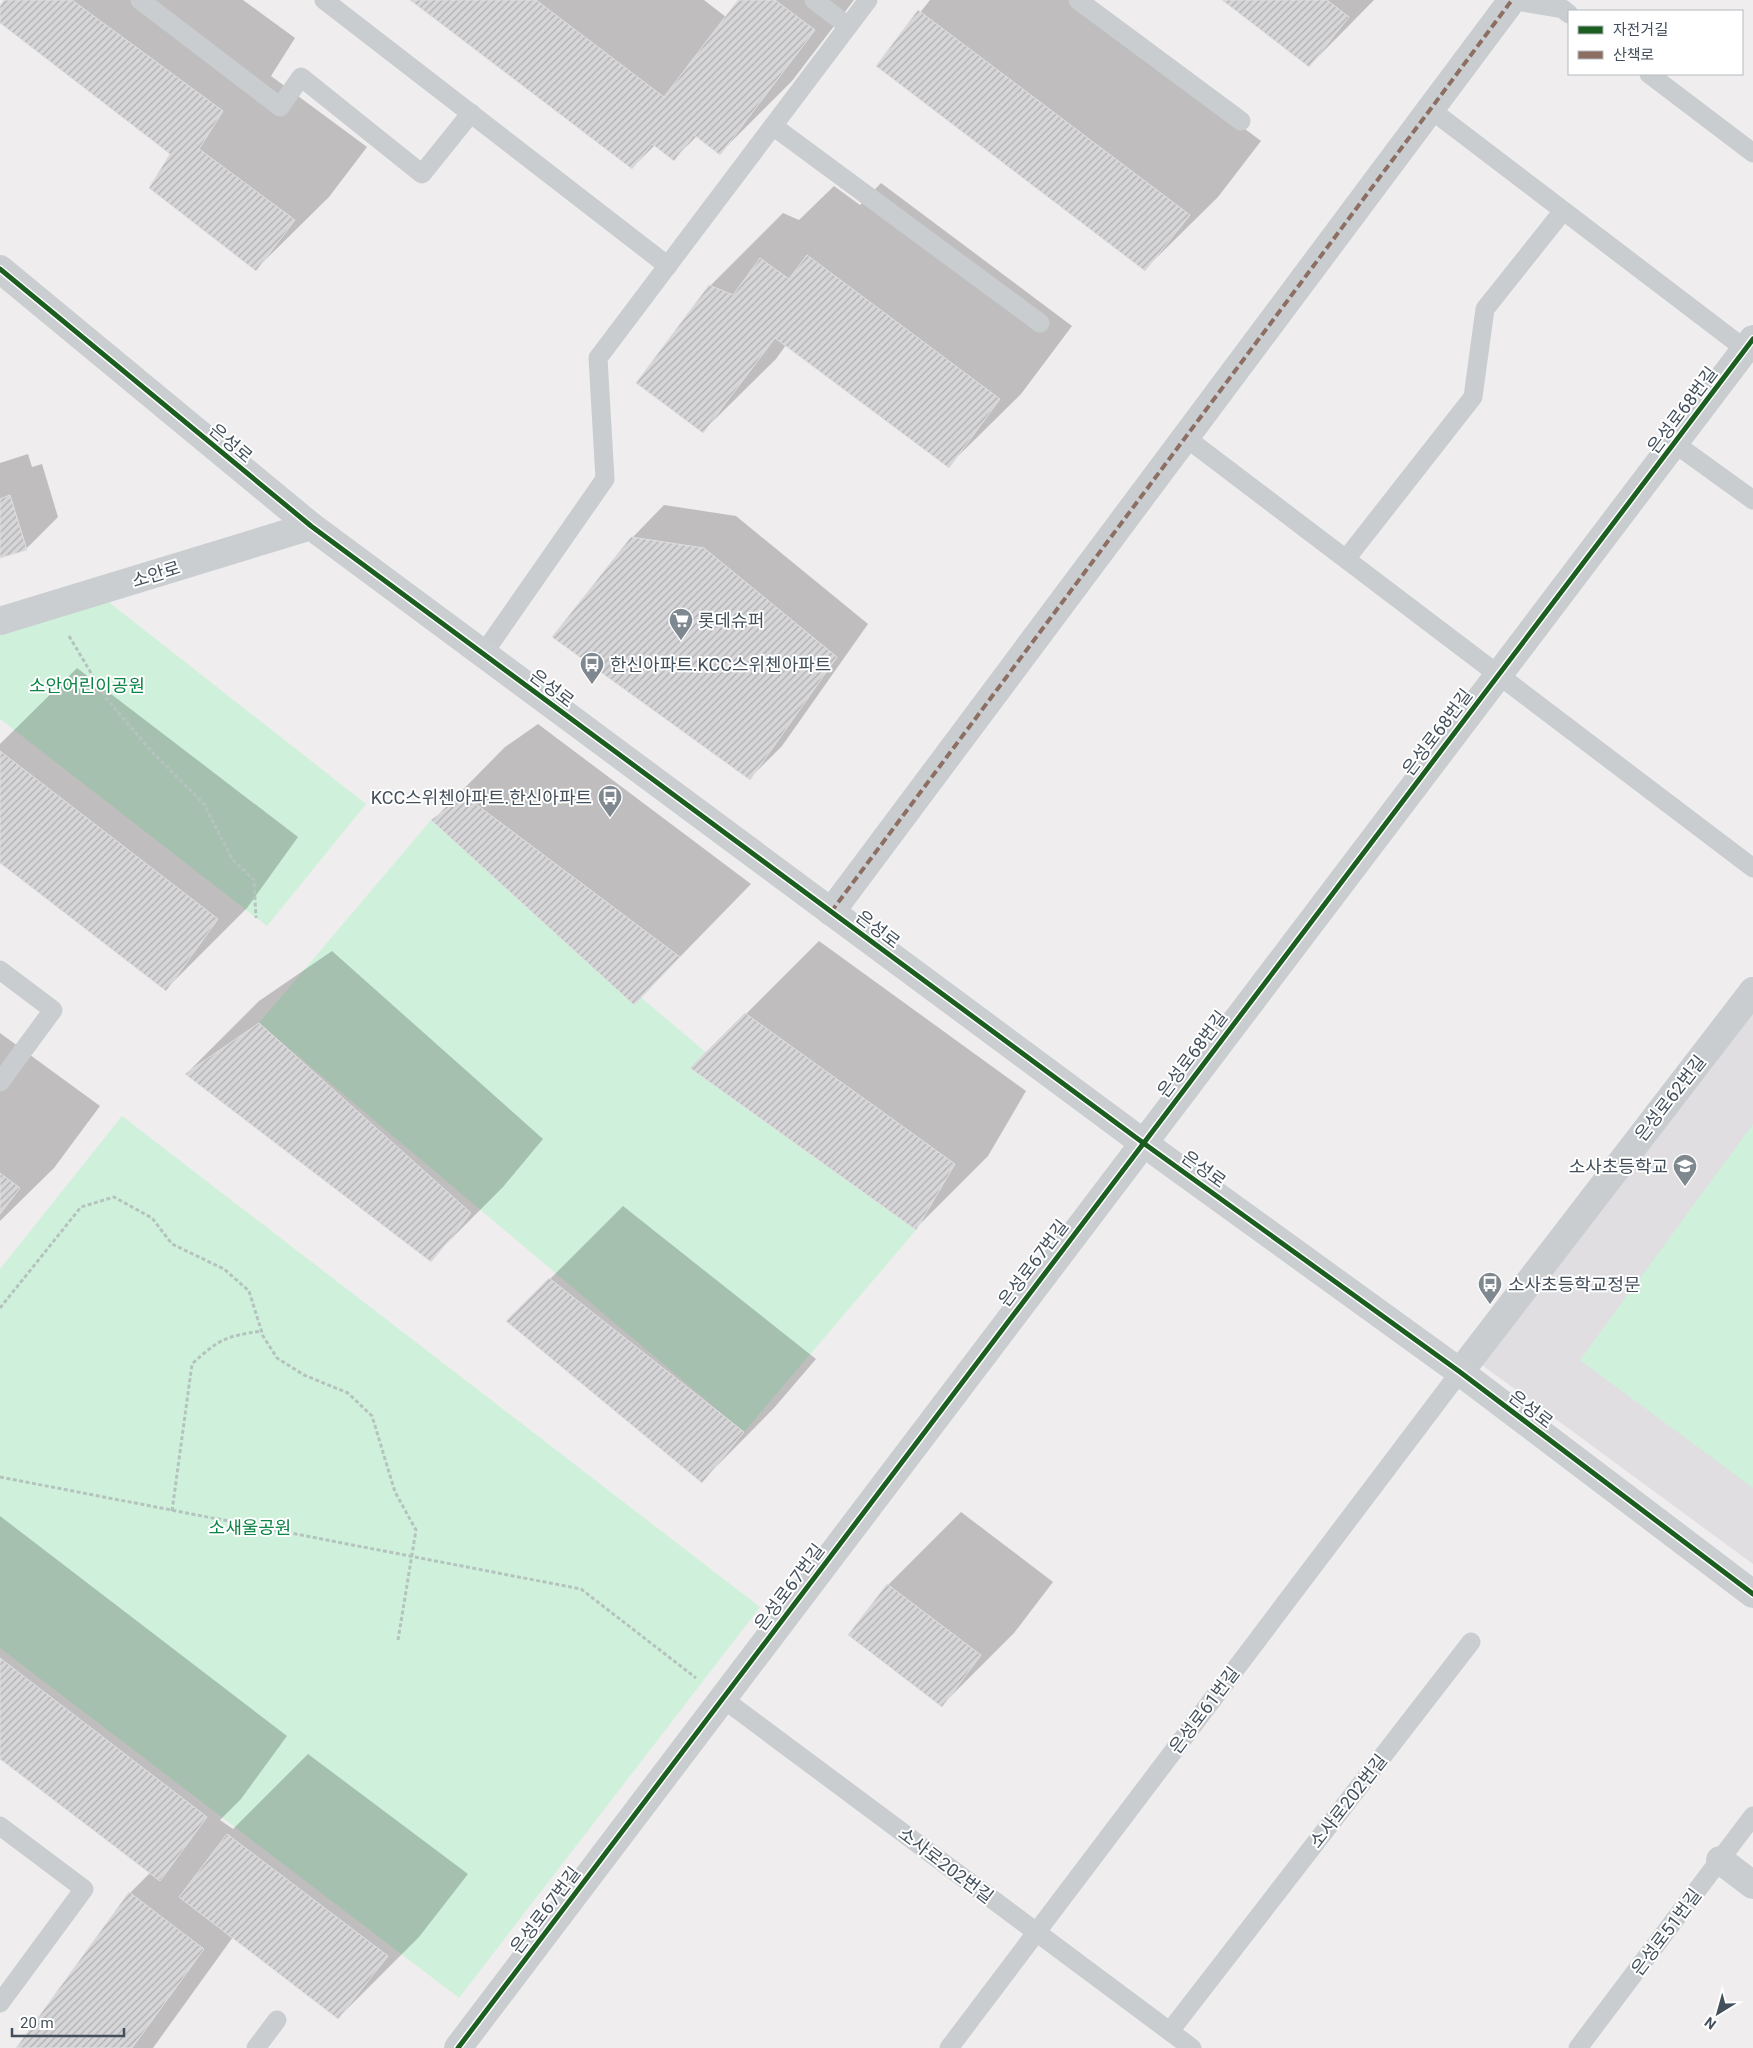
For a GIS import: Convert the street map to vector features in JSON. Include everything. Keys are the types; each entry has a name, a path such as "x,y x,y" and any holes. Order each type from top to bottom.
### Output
{"street":[{"path":"832,912 1511,0"},
{"name":"은성로","path":"0,269 311,526 1142,1142 1460,1372 1753,1594"},
{"name":"은성로68번길","path":"1142,1142 1749,344"},
{"name":"소안로","path":"0,621 311,526"},
{"name":"은성로62번길","path":"1460,1372 1753,990"},
{"name":"은성로67번길","path":"458,2048 1142,1142"},
{"path":"1720,1860 1753,1885"}],"lane":[{"path":"140,0 280,107 301,77 422,174 471,113"},
{"path":"324,0 668,266"},
{"path":"814,0 848,26"},
{"path":"483,654 605,480 598,358 868,0"},
{"path":"1078,0 1241,120"},
{"path":"1511,0 1563,9 1568,13"},
{"path":"1649,75 1753,153"},
{"name":"은성로68번길","path":"1430,109 1563,212 1749,344"},
{"path":"773,126 1040,323"},
{"path":"1346,559 1472,397 1485,309 1563,212"},
{"path":"1185,437 1753,868"},
{"path":"1674,443 1753,500"},
{"path":"0,970 53,1010 0,1082"},
{"name":"은성로61번길","path":"949,2048 1460,1372"},
{"name":"소사로202번길","path":"1170,2031 1471,1642"},
{"name":"소사로202번길","path":"722,1698 1192,2048"},
{"name":"은성로51번길","path":"1578,2048 1753,1816"},
{"path":"0,1826 84,1889 0,2003"},
{"path":"256,2048 276,2020"}],"path":[{"path":"51,605 106,698 153,753 204,804 232,859 254,880 256,918"},
{"path":"0,1308 81,1206 114,1198 152,1218 172,1244 224,1269 249,1291 262,1330 277,1358 304,1375 348,1393 372,1416 395,1492 416,1530 398,1640"},
{"path":"172,1511 192,1364 210,1348 230,1336 262,1330"},
{"path":"0,1478 581,1589 722,1698"}],"shaded area":[{"name":"소사초등학교","path":"1753,1010 1753,1564 1482,1365"}],"green space":[{"name":"소안어린이공원","path":"96,592 366,804 267,926 0,719 0,622"},
{"path":"431,820 916,1230 744,1432 259,1023"},
{"name":"소새울공원","path":"122,1116 760,1607 459,1998 0,1648 0,1269"},
{"path":"1753,1124 1753,1488 1580,1360"}],"building":[{"path":"4,0 72,0 223,111 199,149 295,220 256,271 149,188 170,154 0,23 0,6"},
{"path":"410,0 536,0 664,97 738,0 775,0 815,30 720,155 694,135 674,161 652,144 632,169"},
{"path":"1222,0 1327,0 1349,17 1309,67"},
{"path":"918,10 1190,215 1145,271 876,66"},
{"path":"807,255 1000,399 949,468 775,338 703,433 636,383 709,285 733,295 760,258 789,279"},
{"path":"10,495 27,550 0,558 0,499"},
{"path":"631,537 704,548 837,657 750,780 552,637"},
{"path":"0,751 218,919 166,991 0,863"},
{"path":"465,796 680,957 634,1005 431,820"},
{"path":"745,1013 955,1164 916,1230 690,1068"},
{"path":"259,1023 471,1213 431,1262 185,1074"},
{"path":"0,1173 20,1188 0,1214"},
{"path":"549,1278 744,1432 702,1483 506,1321"},
{"path":"887,1584 981,1655 942,1707 848,1635"},
{"path":"0,1658 207,1817 160,1881 0,1759"},
{"path":"227,1834 388,1956 338,2019 179,1897"},
{"path":"129,1892 204,1949 132,2048 16,2048"}],"marked path":[{"path":"831,912 1512,0"}],"cycle path":[{"path":"0,269 311,526 1142,1142 1460,1372 1753,1594"},
{"path":"458,2048 1753,339"}],"place":[{"name":"롯데슈퍼","path":"681,641"},
{"name":"한신아파트.KCC스위첸아파트","path":"592,685"},
{"name":"KCC스위첸아파트.한신아파트","path":"610,818"},
{"name":"소사초등학교","path":"1685,1187"},
{"name":"소사초등학교정문","path":"1490,1305"}]}
